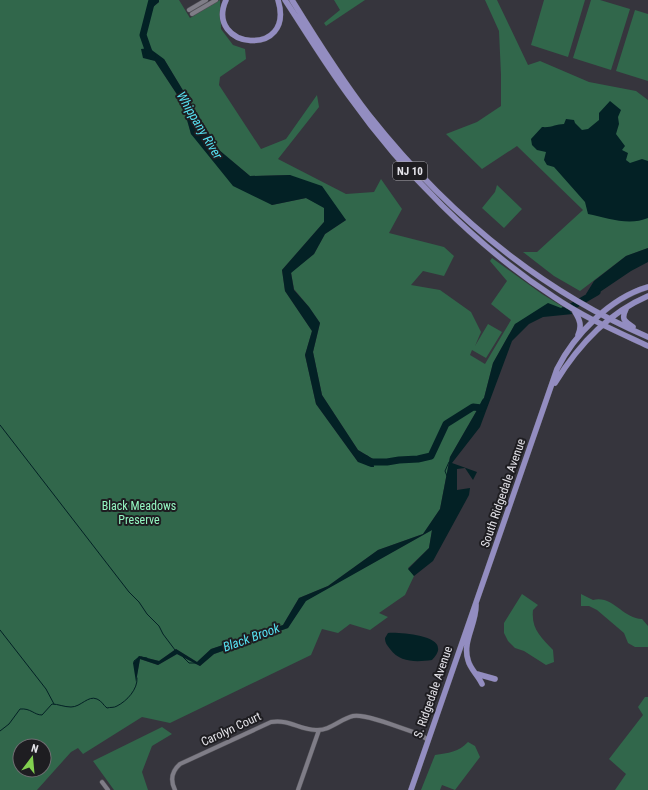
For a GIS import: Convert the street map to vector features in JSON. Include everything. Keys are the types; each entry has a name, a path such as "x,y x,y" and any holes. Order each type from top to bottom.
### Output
{"main road":[{"path":"226,0 223,14 228,28 235,36 250,41 265,38 275,30 280,15 278,0"},
{"name":"NJ 10","path":"286,0 330,70 350,98 382,139 435,199 460,223 505,261 573,310 648,346"},
{"name":"NJ 10","path":"292,0 369,115 407,160 442,197 522,265 560,292 600,315 648,337"},
{"name":"South Ridgedale Avenue","path":"476,600 561,362 577,338 600,315 617,302 648,287"},
{"name":"South Ridgedale Avenue","path":"550,392 570,359 609,319 628,306 648,296"},
{"path":"628,306 623,314 623,318 640,334"},
{"path":"573,310 579,318 581,324 577,338"},
{"path":"476,600 477,612 468,639 467,648 468,661 482,684"},
{"name":"S. Ridgedale Avenue","path":"411,790 476,600"},
{"path":"477,674 495,679"}],"street":[{"path":"206,0 190,12 216,0"},
{"path":"298,790 319,730 326,729 348,717 359,715 421,735 428,740"},
{"name":"Carolyn Court","path":"175,790 172,777 180,764 265,724 283,721 311,730 319,730"},
{"path":"102,782 108,790"}],"green space":[{"name":"Black Meadows Preserve","path":"0,0 151,0 148,11 159,2 159,0 179,0 190,18 220,0 221,29 233,45 245,49 246,59 220,77 219,85 261,149 286,139 317,95 319,107 278,159 346,194 374,192 381,179 402,209 389,233 444,247 454,256 444,276 423,271 411,285 440,290 471,312 481,332 475,346 488,324 502,332 486,358 472,350 470,355 485,364 511,320 491,304 507,281 490,261 492,258 542,294 563,307 561,309 515,324 493,363 484,398 450,457 440,509 423,534 378,550 328,586 299,598 283,625 211,649 197,662 176,649 159,661 139,656 136,680 140,659 158,665 177,654 200,666 214,654 288,628 305,601 432,530 429,548 408,568 414,576 405,595 379,613 388,617 370,630 350,624 338,633 322,629 311,655 170,723 142,717 83,754 78,748 71,752 52,773 52,738 12,738 12,778 48,778 37,790 0,790","holes":["164,59 219,150 250,176 290,175 346,220 325,234 314,254 291,272 294,289 320,323 313,352 322,395 358,450 373,459 358,462 316,404 305,355 312,331 285,291 282,270 324,222 324,207 306,198 272,205 191,134 182,102 155,61"]},
{"path":"334,0 365,0 326,26 324,23 340,10"},
{"path":"485,0 497,0 528,65 540,61 589,82 636,91 648,100 648,248 626,256 580,291 554,276 523,252 537,252 583,210 517,146 482,169 446,134 477,122 501,106 499,31"},
{"path":"544,0 585,0 568,57 531,45"},
{"path":"591,0 600,0 630,9 611,70 573,58"},
{"path":"635,10 648,14 648,81 616,71"},
{"path":"497,185 522,209 504,228 482,208 495,192"},
{"path":"522,594 538,605 533,610 535,628 553,650 554,662 546,665 524,651 515,648 508,641 504,633 504,623"},
{"path":"581,594 593,600 600,599 606,601 635,618 642,619 648,626 648,647 635,647 628,643 624,633 597,610 589,606 581,606"},
{"path":"645,697 648,697 648,790 615,790 626,774 609,759 643,715 638,707"},
{"path":"162,727 172,734 152,746 142,772 148,790 114,790 93,761"},
{"path":"468,742 475,746 480,757 455,790 442,785 440,790 421,790 435,755 457,750"}],"water":[{"path":"151,0 159,0 159,2 147,12"},
{"path":"149,48 164,59 219,150 250,176 290,175 322,186 346,220 325,234 314,254 291,273 294,290 309,307 320,323 313,352 322,395 358,450 373,459 374,467 358,462 316,404 305,355 312,331 285,291 282,270 324,222 324,208 306,198 272,205 233,186 191,134 182,102 155,61 143,58 141,49"},
{"path":"610,101 621,110 618,117 619,124 616,134 625,146 622,150 628,153 626,160 630,163 642,159 648,161 648,218 626,221 588,214 585,202 554,167 547,165 544,160 546,152 537,150 532,145 531,139 542,127 564,124 566,119 574,120 582,130 588,129 599,120 599,113"},
{"path":"648,248 648,262 631,271 591,298 586,294 594,281 626,256"},
{"path":"548,303 561,308 563,307 573,314 543,317 529,324 512,341 480,427 452,463 477,472 473,480 465,468 457,469 457,490 470,488 469,495 433,561 414,576 408,569 429,548 432,530 306,601 288,628 214,654 200,666 177,654 158,665 140,659 136,682 133,663 139,656 159,661 176,649 197,662 211,649 283,625 299,598 328,586 378,550 423,534 440,509 450,457 484,398 493,363 515,324"},
{"path":"388,633 400,633 425,637 432,640 436,644 438,648 437,653 432,660 415,661 399,657 394,654 386,644 385,638"}],"waterway":[{"name":"Whippany River","path":"152,0 143,35 150,55 152,56"},
{"name":"Whippany River","path":"566,310 597,292"},
{"name":"Whippany River","path":"366,459 369,462 387,462 418,459 431,456 446,424 473,407 482,408 485,402"},
{"path":"0,425 129,592 159,626 175,650"},
{"name":"Black Brook","path":"447,476 445,471 449,462"},
{"path":"0,630 46,689 54,704"},
{"name":"Black Brook","path":"141,657 147,658"},
{"name":"Black Brook","path":"183,657 189,663 196,663"},
{"name":"Black Brook","path":"134,663 134,661 138,658"},
{"name":"Black Brook","path":"0,731 9,724 20,709 42,715 52,704 71,707 94,698 100,701 107,708 116,707 121,704 134,690 137,678"}]}
